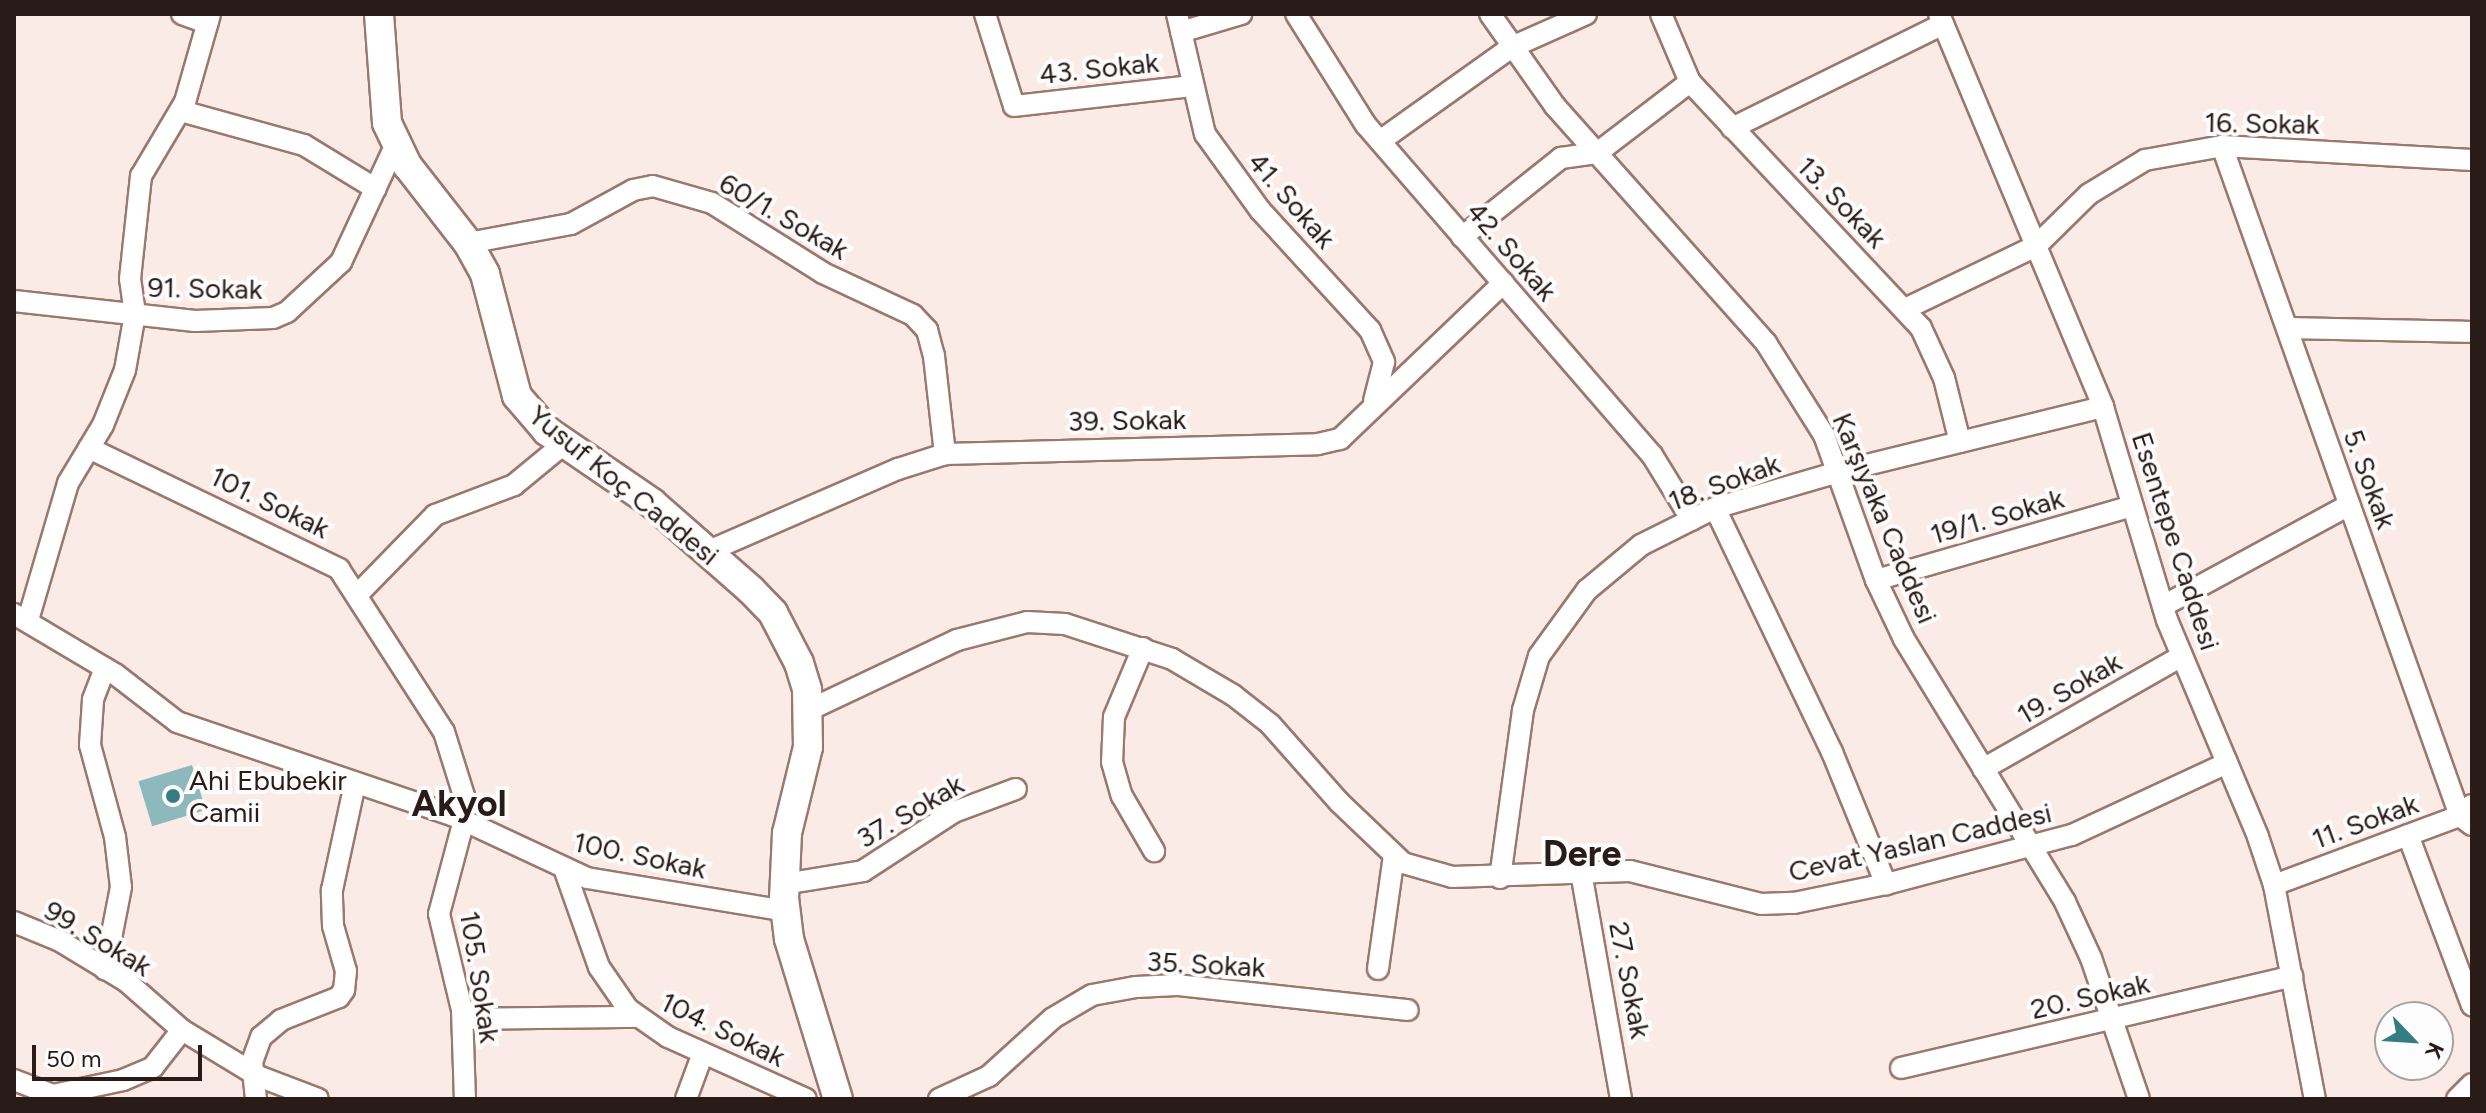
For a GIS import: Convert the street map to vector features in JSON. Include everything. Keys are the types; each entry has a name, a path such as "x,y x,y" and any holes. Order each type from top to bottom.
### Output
{"street":[{"path":"21,617 68,483 116,397 135,314 130,279 141,176 181,111 209,19 182,14"},
{"name":"Yusuf Koç Caddesi","path":"379,14 380,78 395,146 468,243 485,274 510,382 532,417 652,503 709,551 773,613 799,663 809,710 808,747 787,833 785,898 789,939 838,1099"},
{"name":"43. Sokak","path":"985,14 1014,106 1191,86"},
{"path":"1179,23 1241,14"},
{"name":"42. Sokak","path":"1298,14 1333,80 1380,141 1652,455 1692,520"},
{"name":"Karşıyaka Caddesi","path":"1490,14 1512,47 1597,153 1766,343 1824,435 1876,580 1904,639 2065,902 2114,1020 2139,1099"},
{"path":"1380,141 1512,47 1586,14"},
{"name":"13. Sokak","path":"1661,14 1690,82 1921,328 1944,378 1960,442"},
{"path":"1732,128 1941,19"},
{"name":"Esentepe Caddesi","path":"1941,19 2103,407 2163,606 2274,885 2315,1099"},
{"name":"41. Sokak","path":"1179,23 1191,86 1205,134 1226,169 1378,343 1384,362 1372,407"},
{"path":"1462,237 1561,158 1597,153 1690,82"},
{"path":"181,111 304,145 376,189"},
{"name":"91. Sokak","path":"14,301 229,323 287,312 341,262 395,146"},
{"name":"16. Sokak","path":"1905,309 2036,246 2114,175 2145,160 2222,146 2472,160"},
{"name":"5. Sokak","path":"2222,146 2349,505 2468,815"},
{"name":"60/1. Sokak","path":"468,243 571,224 633,190 679,190 712,203 823,273 900,305 927,330 945,454"},
{"name":"39. Sokak","path":"709,551 898,469 945,454 1318,444 1340,439 1503,283"},
{"path":"2287,328 2472,332"},
{"name":"18. Sokak","path":"1500,878 1523,710 1539,656 1566,614 1609,570 1641,545 1715,508 1838,472 2103,407"},
{"path":"359,593 435,515 514,485 565,443"},
{"name":"101. Sokak","path":"89,448 317,554 339,569 359,593 444,732 462,776 464,820"},
{"path":"2163,606 2349,505"},
{"name":"19/1. Sokak","path":"1876,580 2133,506"},
{"path":"1715,508 1837,763 1886,884"},
{"name":"100. Sokak","path":"21,617 105,668 177,722 464,820 565,871 619,886 785,898"},
{"name":"Cevat Yaslan Caddesi","path":"809,710 957,640 1027,622 1065,624 1143,648 1233,695 1270,724 1394,855 1452,877 1500,878 1630,871 1761,904 1794,903 1886,884 2072,835 2227,763"},
{"path":"1143,648 1114,717 1112,762 1122,796 1154,851"},
{"name":"19. Sokak","path":"1983,769 2182,656"},
{"path":"105,668 93,700 90,745 115,837 121,887 105,969"},
{"path":"256,1099 252,1053 261,1037 281,1020 339,997 344,990 346,971 333,926 332,890 355,784"},
{"name":"37. Sokak","path":"785,898 863,871 954,812 1016,789"},
{"name":"11. Sokak","path":"2274,885 2468,815"},
{"name":"105. Sokak","path":"464,820 439,914 464,1019 465,1099"},
{"path":"2408,835 2472,1005"},
{"path":"1378,969 1394,855"},
{"name":"104. Sokak","path":"565,871 599,967 636,1017 703,1053 806,1099"},
{"name":"27. Sokak","path":"1581,872 1621,1099"},
{"name":"99. Sokak","path":"14,922 105,969 182,1030 253,1073 318,1099"},
{"name":"20. Sokak","path":"1901,1068 2292,976"},
{"name":"35. Sokak","path":"939,1099 989,1076 1053,1018 1092,995 1121,989 1177,985 1408,1010"},
{"path":"464,1019 636,1017"},
{"path":"14,1080 44,1097 123,1080 153,1067 182,1030"},
{"path":"686,1099 703,1053"},
{"path":"2457,1099 2472,1084"}],"building":[{"name":"Ahi Ebubekir Camii","path":"192,765 206,810 152,826 138,781"}],"place":[{"name":"Ahi Ebubekir Camii","path":"173,796"}],"district":[{"name":"Akyol","path":"459,804"},
{"name":"Dere","path":"1582,854"}]}
